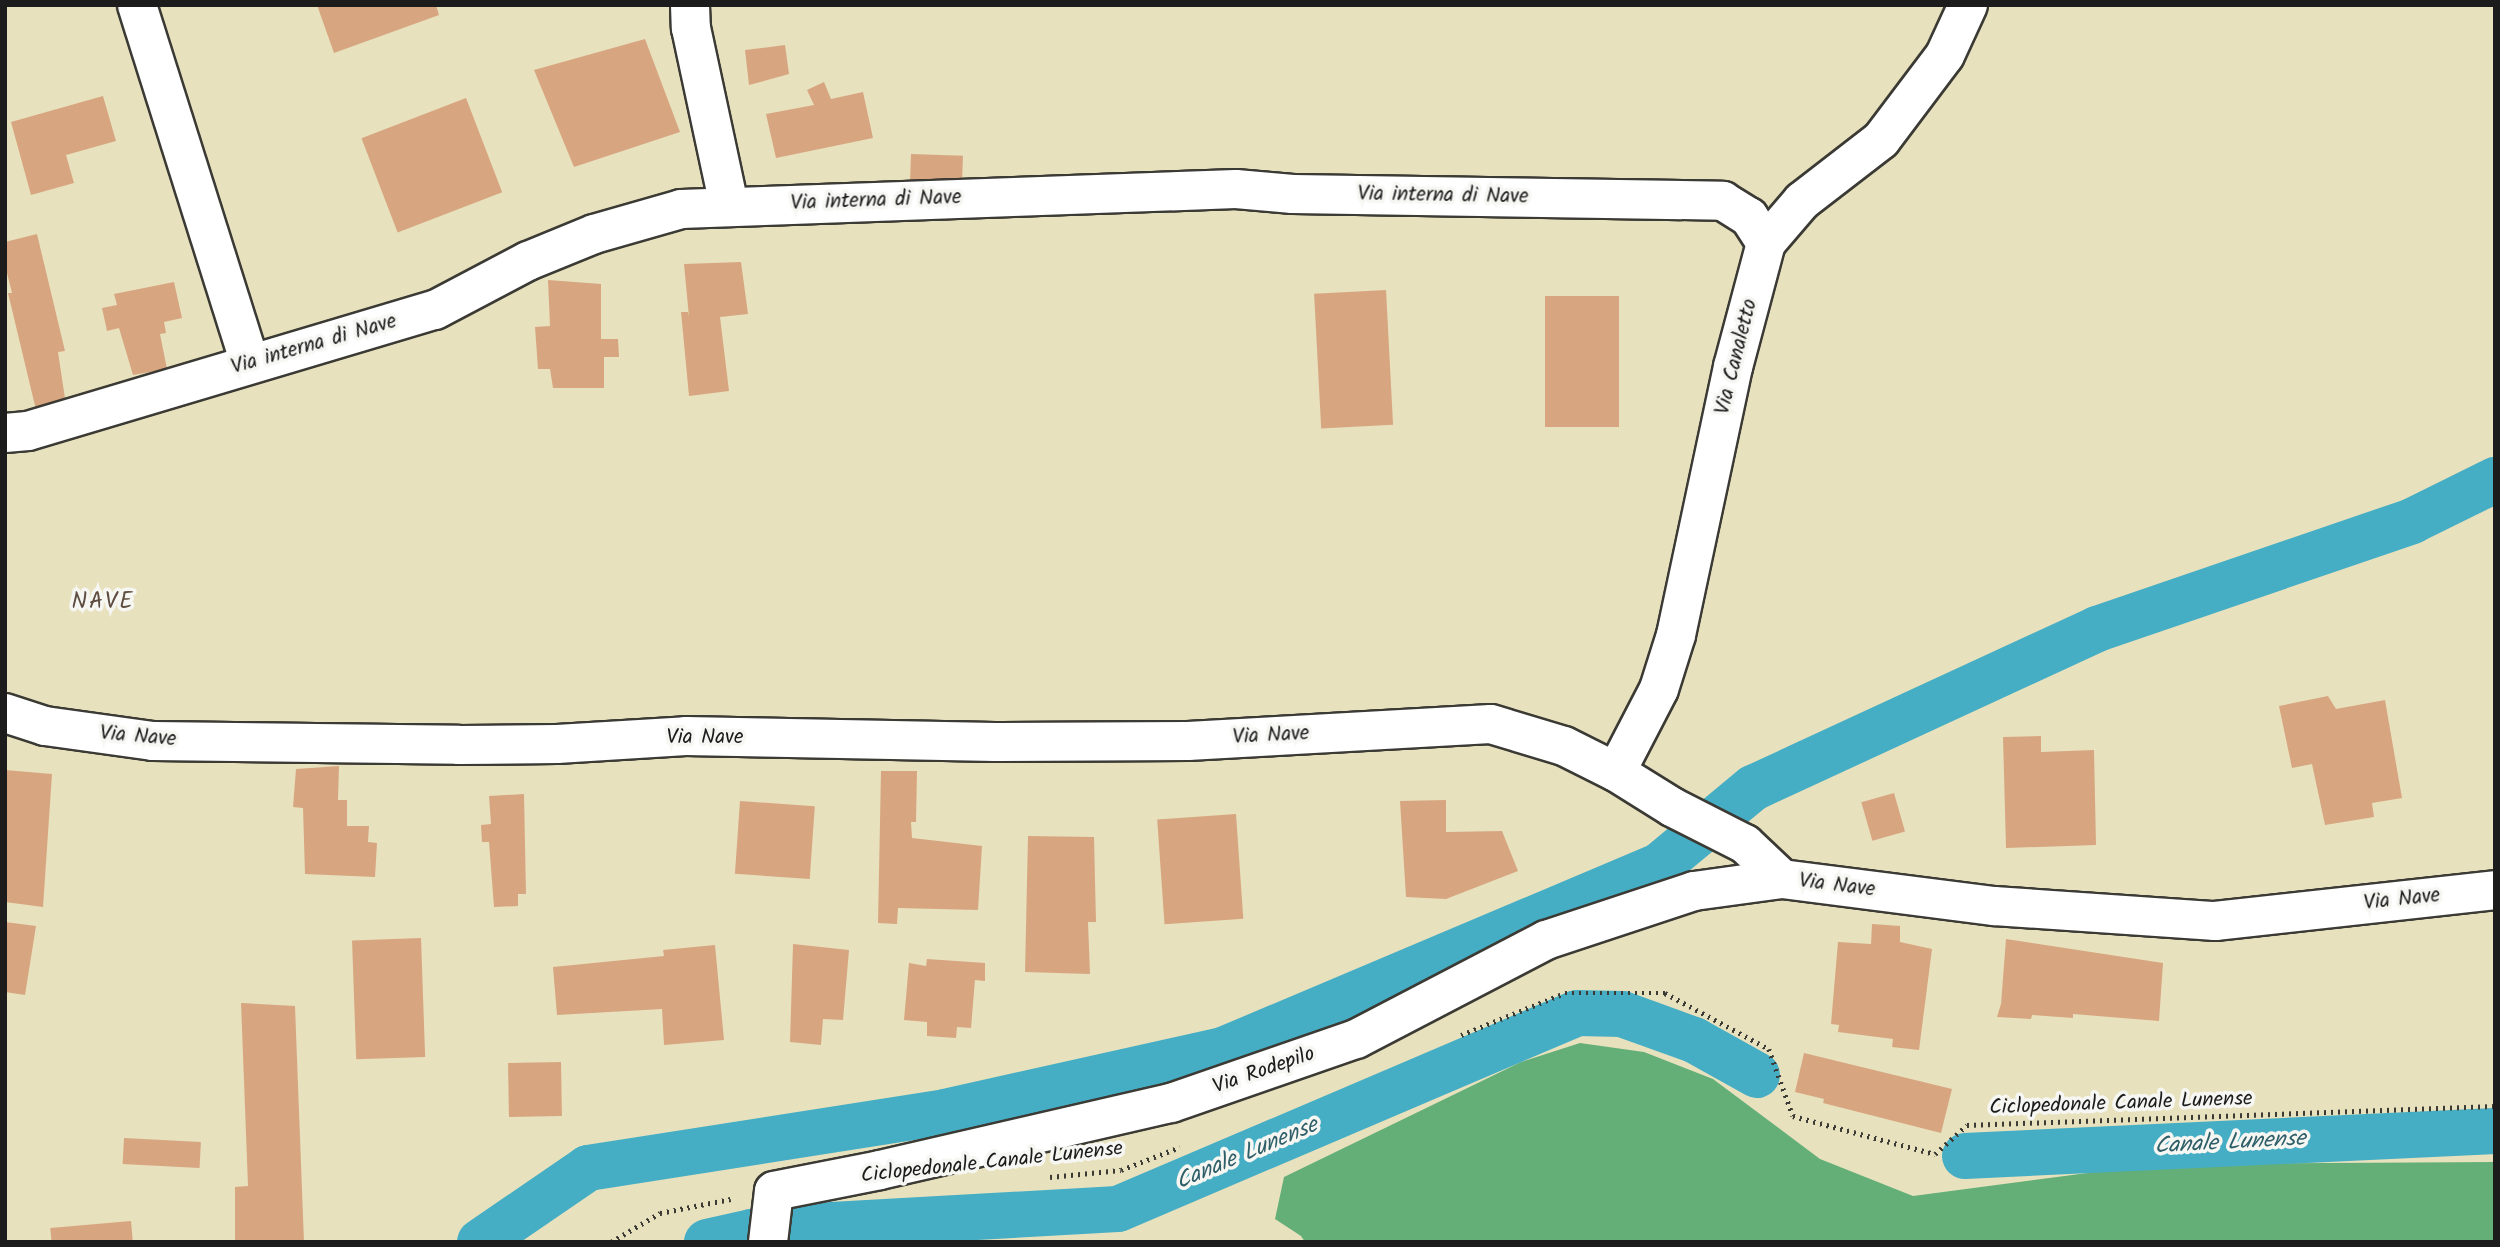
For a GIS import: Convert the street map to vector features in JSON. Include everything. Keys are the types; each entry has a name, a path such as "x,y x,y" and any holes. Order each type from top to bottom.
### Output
{"street":[{"path":"137,5 250,364"},
{"path":"690,5 691,28 729,205"},
{"name":"Via Canaletto","path":"1616,772 1659,689 1676,635 1733,367 1766,243 1802,201 1881,140 1945,55 1968,5"},
{"name":"Via interna di Nave","path":"5,433 28,431 435,310 528,261 594,234 681,209 729,205 1236,189 1293,194 1723,201 1749,217 1766,243"},
{"name":"Via Nave","path":"5,713 45,726 153,741 459,745 557,744 686,736 995,742 1188,741 1491,724 1564,746 1616,772 1672,807 1745,845 1782,879 1994,906 2215,921 2495,890"},
{"name":"Via Rodepilo","path":"771,1217 880,1170 1171,1103 1356,1039 1545,940 1694,891 1782,879"}],"path":[{"name":"Ciclopedonale Canale Lunense","path":"1449,1040 1565,993 1665,993 1769,1049 1793,1116 1935,1154 1968,1125 2495,1106"},
{"name":"Ciclopedonale Canale Lunense","path":"1040,1178 1121,1170 1184,1145"},
{"path":"611,1242 660,1213 771,1217"}],"green space":[{"path":"1580,1043 1644,1052 1713,1079 1820,1159 1913,1196 2156,1164 2495,1162 2495,1242 1305,1242 1301,1236 1275,1219 1284,1177 1521,1062"}],"building":[{"path":"317,5 436,5 439,15 334,53"},
{"path":"645,39 680,132 574,167 534,70"},
{"path":"785,45 789,74 749,85 745,50"},
{"path":"824,82 831,99 863,92 873,138 776,158 766,114 814,105 807,90"},
{"path":"103,96 116,141 66,155 74,183 31,195 11,122"},
{"path":"466,98 502,192 398,232 361,138"},
{"path":"911,154 963,156 962,187 910,185"},
{"path":"37,234 65,351 58,352 66,405 36,410 8,293 12,293 5,265 5,242"},
{"path":"741,262 748,314 720,317 729,391 689,396 681,312 688,312 689,317 684,264"},
{"path":"548,280 601,284 601,339 618,339 619,357 604,357 604,388 553,388 550,369 538,369 535,327 550,326"},
{"path":"174,282 182,318 164,322 166,333 160,334 167,369 133,375 119,328 107,331 102,308 117,305 114,294"},
{"path":"1386,290 1393,425 1321,429 1314,294"},
{"path":"1545,296 1619,296 1619,427 1545,427"},
{"path":"2328,696 2336,709 2385,700 2402,798 2372,803 2374,817 2325,825 2312,764 2292,768 2279,706"},
{"path":"2041,736 2041,752 2094,750 2096,845 2006,848 2003,737"},
{"path":"339,766 338,800 347,800 347,826 369,826 368,842 377,843 375,877 305,874 303,808 293,807 296,769"},
{"path":"5,770 52,774 43,907 5,902"},
{"path":"881,771 917,771 916,822 911,822 912,838 982,846 978,910 898,908 897,924 878,923"},
{"path":"1894,793 1905,831 1872,841 1861,802"},
{"path":"524,794 526,894 518,894 518,906 494,907 489,842 482,842 481,825 491,824 489,796"},
{"path":"1446,800 1446,832 1502,831 1518,871 1446,899 1406,897 1400,801"},
{"path":"740,801 815,806 810,879 735,874"},
{"path":"1236,814 1243,919 1165,924 1157,820"},
{"path":"1028,836 1094,837 1096,922 1088,922 1090,974 1025,972"},
{"path":"5,922 36,926 25,995 5,992"},
{"path":"1872,924 1900,926 1900,942 1932,949 1919,1050 1892,1047 1893,1039 1838,1032 1839,1025 1831,1024 1838,942 1871,944"},
{"path":"421,938 425,1057 356,1059 352,940"},
{"path":"2006,939 2163,963 2159,1021 2073,1014 2073,1018 2032,1015 2031,1019 1997,1017 2001,1004"},
{"path":"793,944 849,950 843,1020 823,1019 821,1045 790,1042"},
{"path":"715,945 724,1040 664,1045 662,1009 557,1015 553,967 664,956 663,950"},
{"path":"927,959 985,963 985,981 975,980 971,1028 957,1027 956,1038 927,1036 927,1022 904,1020 909,963 926,966"},
{"path":"241,1003 295,1006 304,1242 235,1242 235,1187 248,1186"},
{"path":"1804,1053 1952,1089 1941,1133 1823,1103 1824,1099 1795,1092"},
{"path":"561,1062 562,1116 509,1117 508,1063"},
{"path":"124,1138 201,1142 200,1168 123,1164"},
{"path":"131,1221 133,1242 52,1242 50,1228"}],"waterway":[{"path":"480,1242 588,1168 945,1112 1223,1050 1659,866 1753,788 2097,629 2412,521 2495,480"},
{"name":"Canale Lunense","path":"707,1242 752,1232 814,1226 1118,1209 1577,1013 1622,1014 1694,1040 1757,1075"},
{"name":"Canale Lunense","path":"1965,1156 2495,1131"}],"district":[{"name":"NAVE","path":"103,602"}]}
